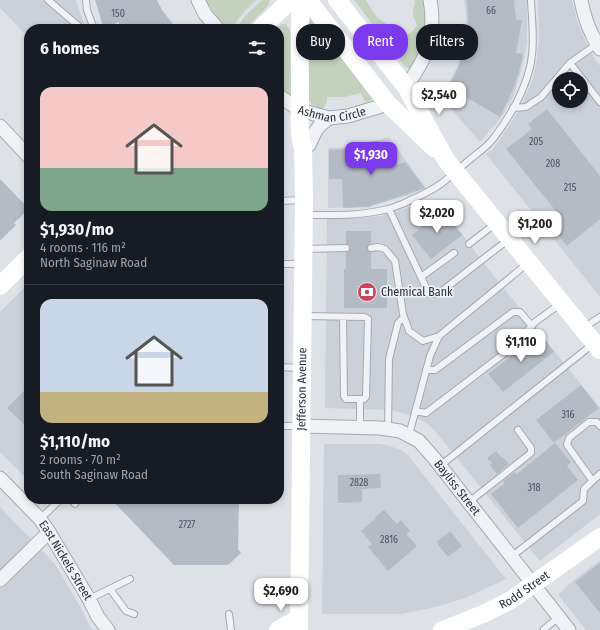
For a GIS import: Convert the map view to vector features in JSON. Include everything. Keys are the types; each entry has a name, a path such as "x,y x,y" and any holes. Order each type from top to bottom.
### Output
{"street":[{"path":"198,0 214,24"},
{"path":"265,24 291,0"},
{"name":"Jefferson Avenue","path":"299,623 304,207 303,148 301,142 300,110 301,0"},
{"path":"308,0 388,104 451,165 597,347"},
{"path":"337,0 406,87 451,165"},
{"path":"406,87 428,48 432,11 430,0"},
{"path":"581,0 588,27 598,47"},
{"name":"Ashman Circle","path":"284,99 300,110 329,118 348,116 388,104"},
{"path":"303,148 309,145 320,125 329,118"},
{"path":"1,130 24,152"},
{"path":"0,286 24,262"},
{"name":"Bayliss Street","path":"301,426 388,429 400,431 419,441 469,502 569,630"},
{"name":"East Nickels Street","path":"0,478 24,503"},
{"name":"East Nickels Street","path":"25,504 40,519 49,532 98,617 108,630"},
{"path":"0,580 49,532"},
{"name":"Rodd Street","path":"446,630 511,600 600,537"},
{"path":"278,630 293,622 299,623"}],"lane":[{"path":"48,0 76,24"},
{"path":"86,0 87,10 92,24"},
{"path":"284,202 347,215 367,213 389,209 432,190 443,182 451,165 481,150 492,140 514,108 524,86 530,66 532,48 531,0"},
{"path":"514,108 526,107 541,97 570,63 598,47"},
{"path":"570,63 600,102"},
{"path":"389,209 429,294 438,294 510,239"},
{"path":"469,244 497,222"},
{"path":"371,248 378,247 385,249 395,261 404,317 409,331 423,341 438,336 529,262"},
{"path":"284,263 346,248"},
{"path":"421,277 454,253"},
{"path":"415,411 426,413 514,346 539,318 562,303"},
{"path":"426,370 435,370 514,312 520,312 532,326"},
{"path":"302,316 343,316 365,317 368,319 366,397 364,399 346,398 344,396 343,316"},
{"path":"388,429 389,359 398,323 404,317"},
{"path":"582,328 600,317"},
{"path":"409,435 430,356 438,336"},
{"path":"440,466 597,347"},
{"path":"284,367 301,368"},
{"path":"360,399 360,427"},
{"path":"592,480 567,445 568,438 590,422 597,422 600,426"},
{"path":"284,426 301,426"},
{"path":"469,502 531,453 531,448 518,430"},
{"path":"511,557 583,501 584,489 600,474"},
{"path":"40,519 56,504"},
{"path":"89,599 130,579"},
{"path":"110,589 126,611 134,614"},
{"path":"229,614 230,630"},
{"path":"544,629 559,617"}],"shaded area":[{"path":"0,0 76,0 84,24 24,24 24,33 0,8"},
{"path":"464,0 527,0 527,43 521,71 513,97 501,118 480,142 441,97 459,60 478,60 478,24 466,24"},
{"path":"538,0 572,0 578,23 586,42 600,66 600,297 486,154 493,149 520,109 533,78 539,39"},
{"path":"389,137 426,188 410,195 362,207 328,208 328,148 349,147"},
{"path":"438,201 482,261 600,408 600,514 540,561 428,424 413,416 391,410 325,408 327,219 380,216 421,203"},
{"path":"24,288 24,476 0,452 0,312"},
{"path":"324,444 380,444 390,446 407,454 506,579 465,598 436,607 402,614 322,614"},
{"path":"0,507 55,564 92,630 0,630"},
{"path":"600,560 600,630 586,630 559,596 559,593"}],"green space":[{"path":"205,0 256,0 235,24 223,24"},
{"path":"262,0 270,0 268,6 250,24 239,24 245,16"},
{"path":"354,0 366,0 378,18 387,24 372,24"},
{"path":"414,0 423,0 425,24 417,24 413,16"},
{"path":"309,18 315,24 309,24"},
{"path":"284,24 286,24 289,28 292,37 293,98 284,93"},
{"path":"416,26 416,57 410,68 406,68 400,60 408,60 408,34"},
{"path":"307,60 343,60 374,99 366,102 361,93 344,97 327,97 327,103 323,108 316,107 310,102 305,93"}],"building":[{"path":"95,0 157,0 162,10 173,24 119,24 118,22 114,24 102,24"},
{"path":"467,0 514,0 516,20 522,20 516,53 523,54 519,72 514,87 500,117 449,87 461,60 478,60 478,24 468,24"},
{"path":"547,109 600,176 600,219 567,246 548,223 559,215 506,149 532,129 528,124"},
{"path":"378,141 381,144 397,165 405,162 425,188 368,207 343,208 342,179 329,179 329,150 365,147 364,143"},
{"path":"0,179 24,204 24,214 14,223 16,225 0,241"},
{"path":"440,208 462,235 431,259 412,235 423,226 421,223"},
{"path":"346,231 371,231 371,243 367,248 368,251 371,252 371,269 387,269 387,308 344,308 344,269 346,269 346,252 349,252 350,248 350,245 346,244"},
{"path":"540,334 554,352 503,392 488,374"},
{"path":"581,385 599,408 554,443 536,420"},
{"path":"24,391 24,424 7,408"},
{"path":"555,443 571,462 567,466 578,480 518,528 491,494 505,483 503,481 515,472 517,474"},
{"path":"496,451 509,464 497,474 490,465 492,463 487,458"},
{"path":"380,474 381,488 362,489 362,502 338,503 338,475"},
{"path":"116,504 239,504 238,549 241,553 228,565 174,565"},
{"path":"384,510 397,524 401,520 410,531 406,534 417,546 388,571 368,547 372,544 361,531"},
{"path":"450,531 462,546 448,557 436,542"},
{"path":"600,563 600,613 575,582"}],"place":[{"name":"Chemical Bank","path":"367,292"}]}
